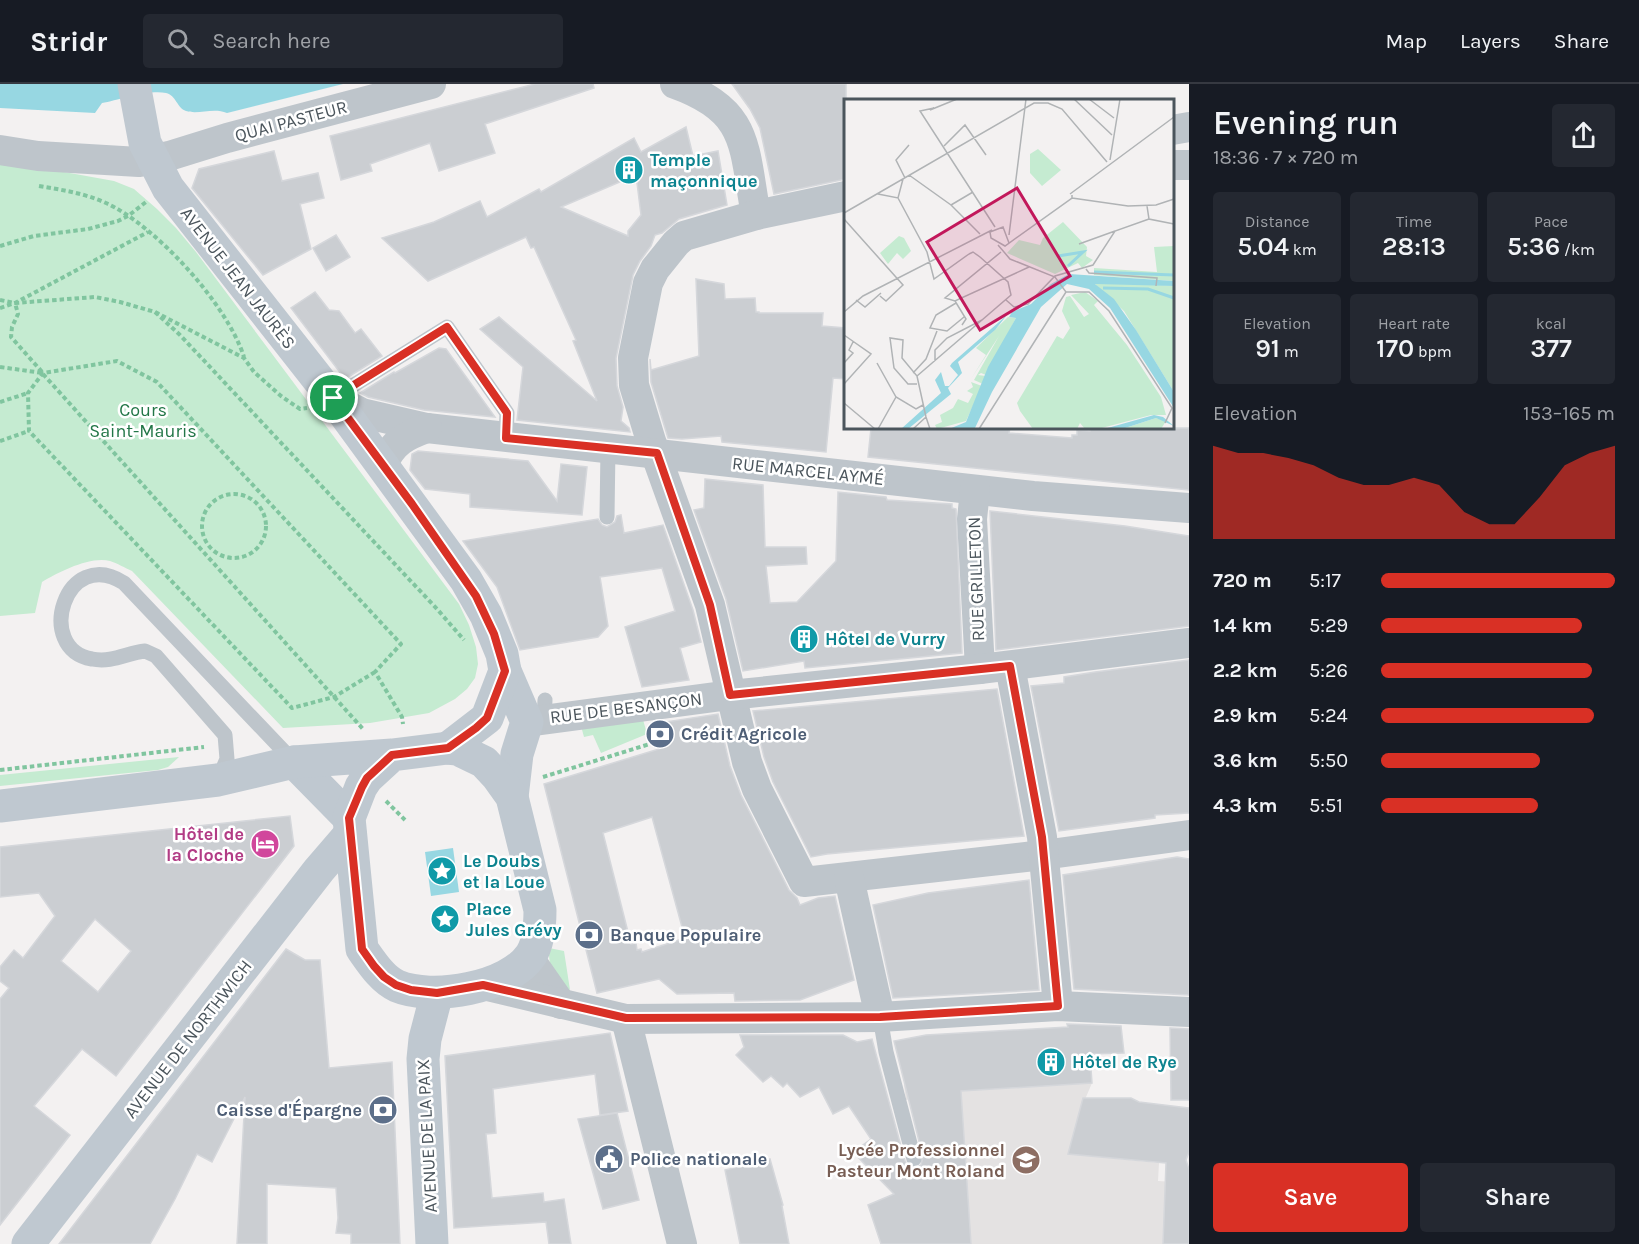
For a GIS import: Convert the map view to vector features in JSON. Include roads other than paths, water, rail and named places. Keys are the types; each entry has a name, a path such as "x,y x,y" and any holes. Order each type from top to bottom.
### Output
{"main road":[{"name":"AVENUE JEAN JAURÈS","path":"135,95 145,143 168,188 383,464 476,596 494,634 505,671 539,713"},
{"path":"448,748 487,718 505,671"},
{"path":"392,755 367,778 350,826 362,949 374,966 396,985 423,993 437,993 483,985 511,974 529,958 538,937 540,910 524,788 517,754 539,713"},
{"path":"0,806 218,780 294,762 392,755 448,748 466,751 524,788"},
{"path":"294,762 350,826"},
{"name":"AVENUE DE NORTHWICH","path":"28,1244 319,870 350,826"},
{"name":"AVENUE DE LA PAIX","path":"432,1244 423,1059 424,1039 437,993"}],"street":[{"name":"QUAI PASTEUR","path":"0,150 38,156 139,162 169,156 226,138 431,84"},
{"path":"675,84 719,106 736,126 742,138 756,215"},
{"path":"1174,130 1189,127"},
{"path":"844,196 756,215 684,236 656,269 648,283 633,358 634,385 651,441 710,605 747,762 756,789 804,882 1043,855 1189,835"},
{"name":"RUE MARCEL AYMÉ","path":"333,398 363,413 427,428 975,490 1189,508"},
{"path":"383,464 389,449 405,437 427,428"},
{"name":"RUE GRILLETON","path":"975,490 972,519 980,669"},
{"name":"RUE DE BESANÇON","path":"539,713 1010,666 1189,643"},
{"path":"1010,666 1042,837 1058,1006"},
{"path":"849,878 880,1017"},
{"path":"529,958 561,1004"},
{"path":"483,985 626,1018 880,1017 1058,1006 1189,1012"},
{"path":"626,1018 682,1244"}],"lane":[{"path":"333,398 447,327 507,413 506,438"},
{"path":"607,517 608,448"},
{"path":"218,780 227,759 225,735 156,656 146,651 107,661 89,659 77,652 65,640 60,624 61,609 69,592 79,581 99,574 113,576 124,583 294,762"},
{"path":"880,1017 886,1052 914,1159"}],"water":[{"path":"0,84 343,84 227,113 186,111 169,94 159,92 102,103 95,113 0,108"},
{"path":"453,848 459,892 431,896 425,852"}],"place":[{"name":"Temple maçonnique","path":"629,170"},
{"name":"Hôtel de Vurry","path":"804,639"},
{"name":"Crédit Agricole","path":"660,734"},
{"name":"Hôtel de la Cloche","path":"265,844"},
{"name":"Le Doubs et la Loue","path":"442,871"},
{"name":"Place Jules Grévy","path":"445,919"},
{"name":"Banque Populaire","path":"589,935"},
{"name":"Hôtel de Rye","path":"1051,1062"},
{"name":"Caisse d'Épargne","path":"383,1110"},
{"name":"Police nationale","path":"609,1159"},
{"name":"Lycée Professionnel Pasteur Mont Roland","path":"1026,1160"}],"park label":[{"name":"Cours Saint-Mauris","path":"143,420"}]}
